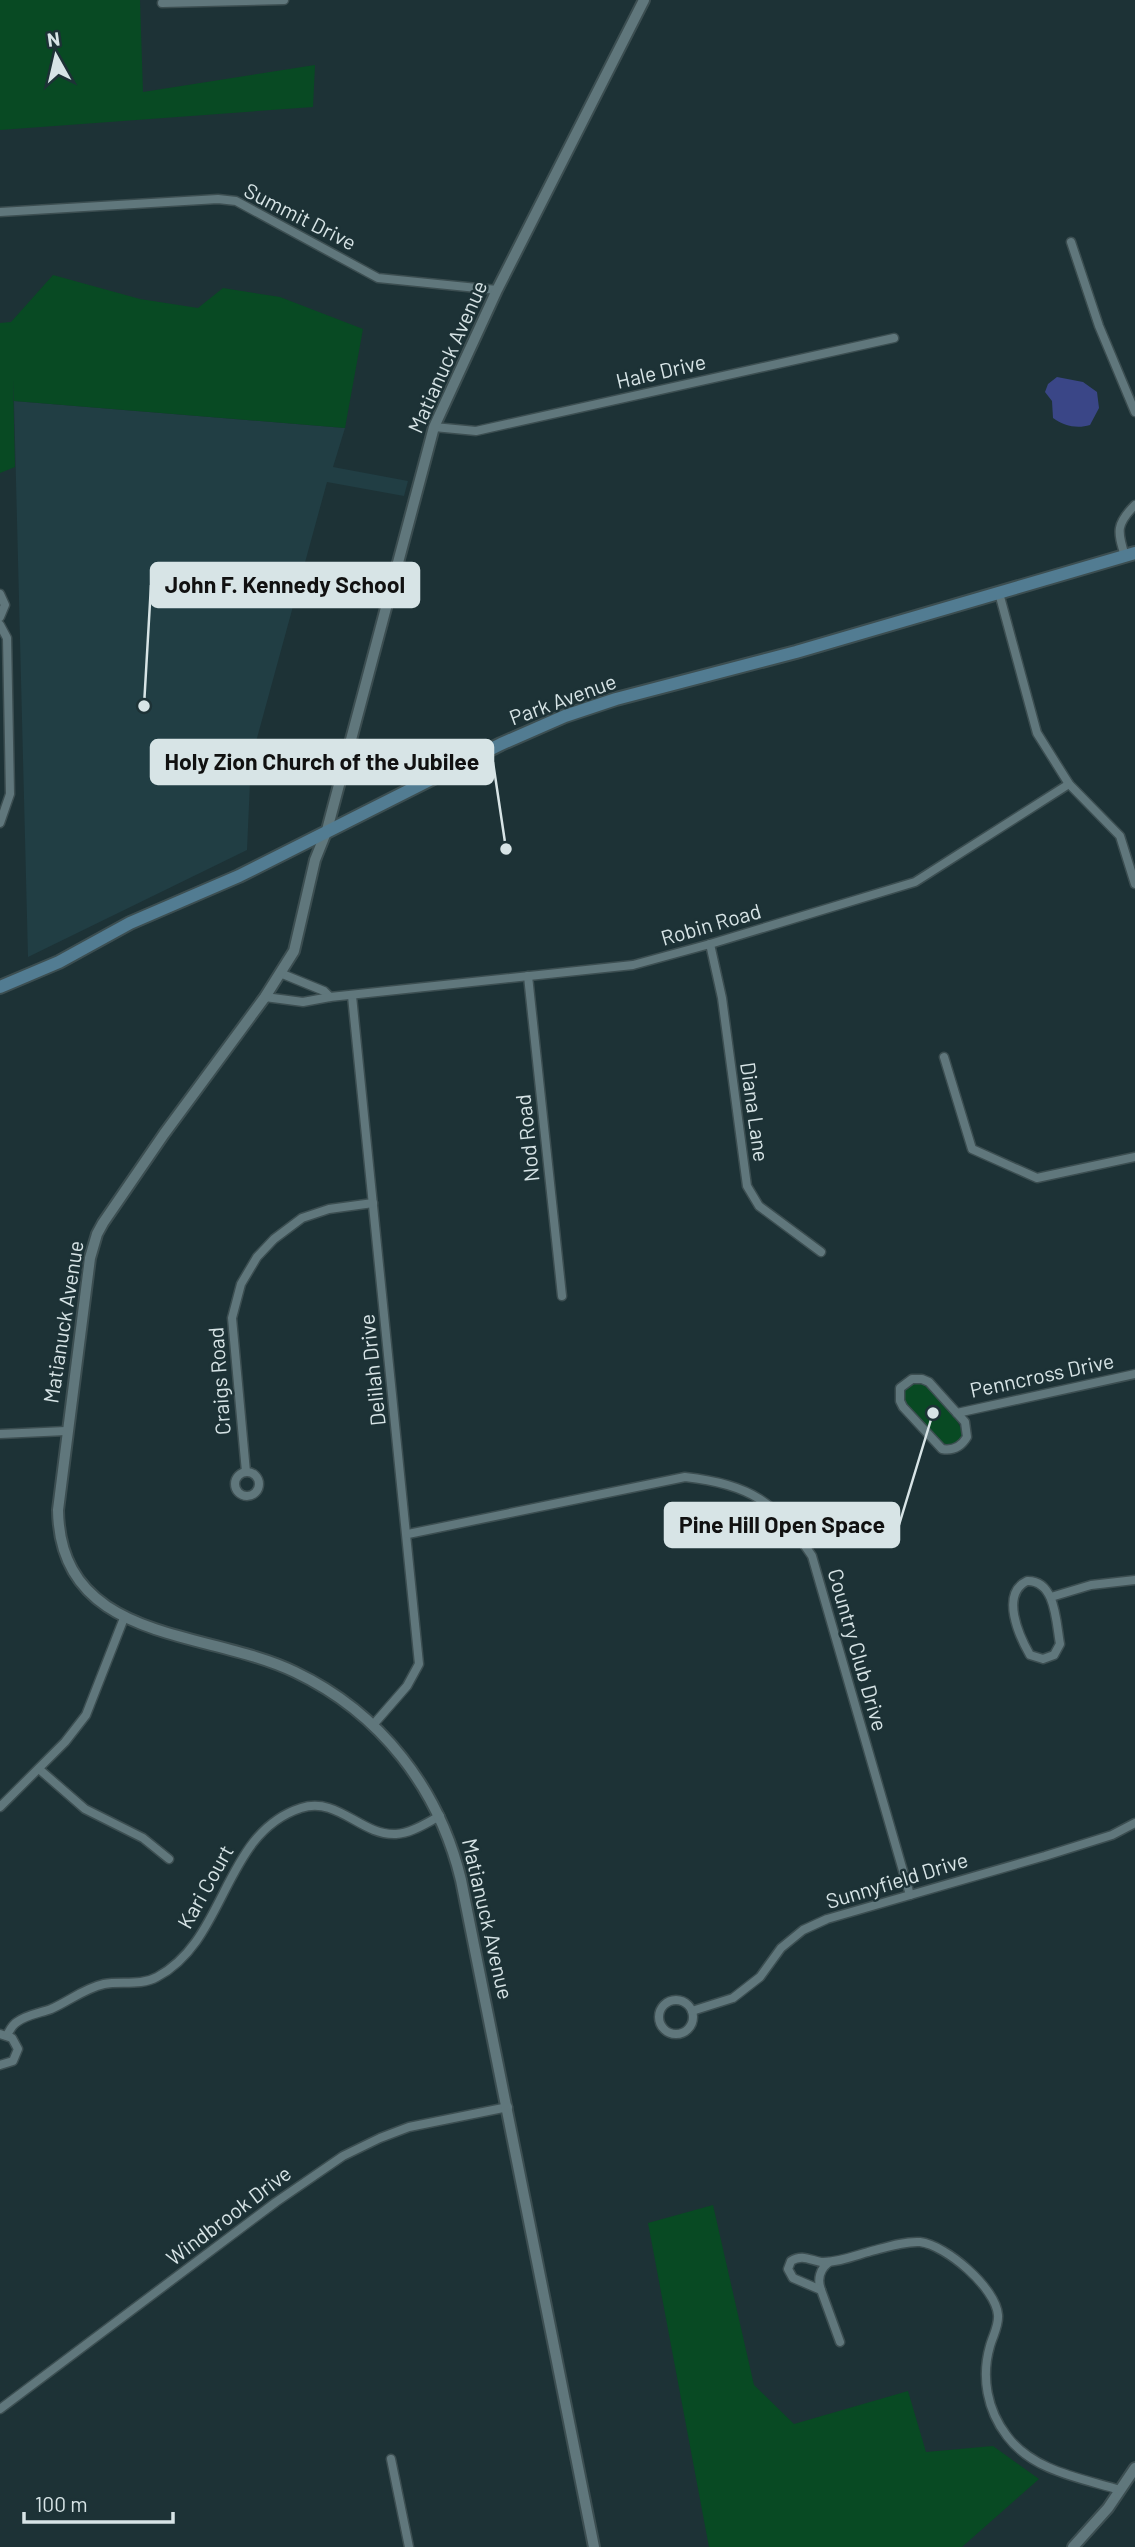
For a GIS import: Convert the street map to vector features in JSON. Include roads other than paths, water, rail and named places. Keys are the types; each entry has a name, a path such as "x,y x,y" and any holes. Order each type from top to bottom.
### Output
{"main road":[{"name":"Park Avenue","path":"0,987 59,962 130,923 239,876 501,744 565,716 616,699 796,652 1130,555"}],"street":[{"path":"162,3 284,0"},
{"name":"Matianuck Avenue","path":"594,2547 461,1880 452,1844 440,1816 414,1771 373,1725 332,1693 282,1666 124,1618 105,1606 88,1590 71,1567 63,1547 58,1510 90,1258 97,1234 164,1134 265,997 294,951 315,860 327,830 434,427 497,290 644,0"},
{"name":"Summit Drive","path":"0,212 218,198 236,201 378,278 497,290"},
{"path":"1071,242 1099,326 1135,412"},
{"name":"Hale Drive","path":"434,427 476,431 894,338"},
{"path":"1130,555 1119,525 1121,519 1135,505"},
{"path":"999,593 1037,733 1069,784 1120,836 1135,884"},
{"path":"0,594 5,605 0,617"},
{"path":"0,625 7,638 10,794 0,823"},
{"name":"Robin Road","path":"265,997 303,1002 633,965 915,882 1069,784"},
{"name":"Diana Lane","path":"710,944 722,998 747,1186 759,1206 821,1252"},
{"path":"280,973 324,991 330,997"},
{"name":"Nod Road","path":"528,976 562,1296"},
{"name":"Delilah Drive","path":"352,996 419,1664 407,1686 373,1725"},
{"path":"944,1058 972,1149 1037,1178 1135,1157"},
{"name":"Craigs Road","path":"246,1472 232,1318 242,1284 257,1257 274,1239 302,1218 329,1209 373,1203"},
{"name":"Penncross Drive","path":"957,1413 1135,1374"},
{"name":"Penncross Drive","path":"922,1378 929,1382 957,1413 965,1422 967,1437 957,1448 942,1449 903,1407 900,1388 912,1379 922,1378"},
{"path":"0,1434 66,1431"},
{"name":"Country Club Drive","path":"408,1534 685,1477 721,1481 752,1493 779,1513 796,1532 811,1556 910,1895"},
{"path":"1051,1597 1091,1586 1135,1580"},
{"path":"1033,1581 1045,1588 1051,1597 1060,1644 1054,1655 1043,1660 1036,1659 1026,1648 1014,1613 1013,1597 1020,1584 1033,1581"},
{"path":"0,1807 65,1742 86,1715 124,1618"},
{"path":"39,1769 85,1809 143,1838 169,1859"},
{"name":"Kari Court","path":"0,2065 10,2063 18,2052 15,2040 3,2034 16,2022 57,2006 89,1989 105,1984 150,1980 170,1968 191,1949 205,1928 252,1842 267,1828 293,1811 311,1806 327,1807 342,1812 372,1830 393,1834 410,1831 440,1816"},
{"name":"Sunnyfield Drive","path":"692,2011 733,1998 760,1977 781,1948 803,1930 827,1919 1112,1835 1135,1823"},
{"name":"Sunnyfield Drive","path":"670,2001 686,2003 692,2011 693,2022 687,2031 682,2033 671,2034 660,2023 662,2007 670,2001"},
{"name":"Windbrook Drive","path":"0,2409 276,2202 343,2156 409,2127 508,2107"},
{"path":"821,2290 793,2278 788,2269 793,2259 803,2257 830,2261 912,2242 935,2247 953,2258 982,2284 997,2307 998,2320 987,2359 986,2387 993,2411 1007,2436 1038,2463 1120,2490"},
{"path":"830,2261 820,2273 821,2290 840,2342"},
{"path":"391,2459 409,2547"},
{"path":"1073,2547 1135,2468"}],"water":[{"path":"1057,377 1083,382 1097,392 1099,408 1090,425 1071,426 1053,418 1052,401 1045,392 1048,384"}],"place":[{"name":"John F. Kennedy School","path":"144,706"},
{"name":"Holy Zion Church of the Jubilee","path":"506,849"},
{"name":"Pine Hill Open Space","path":"933,1413"}]}
